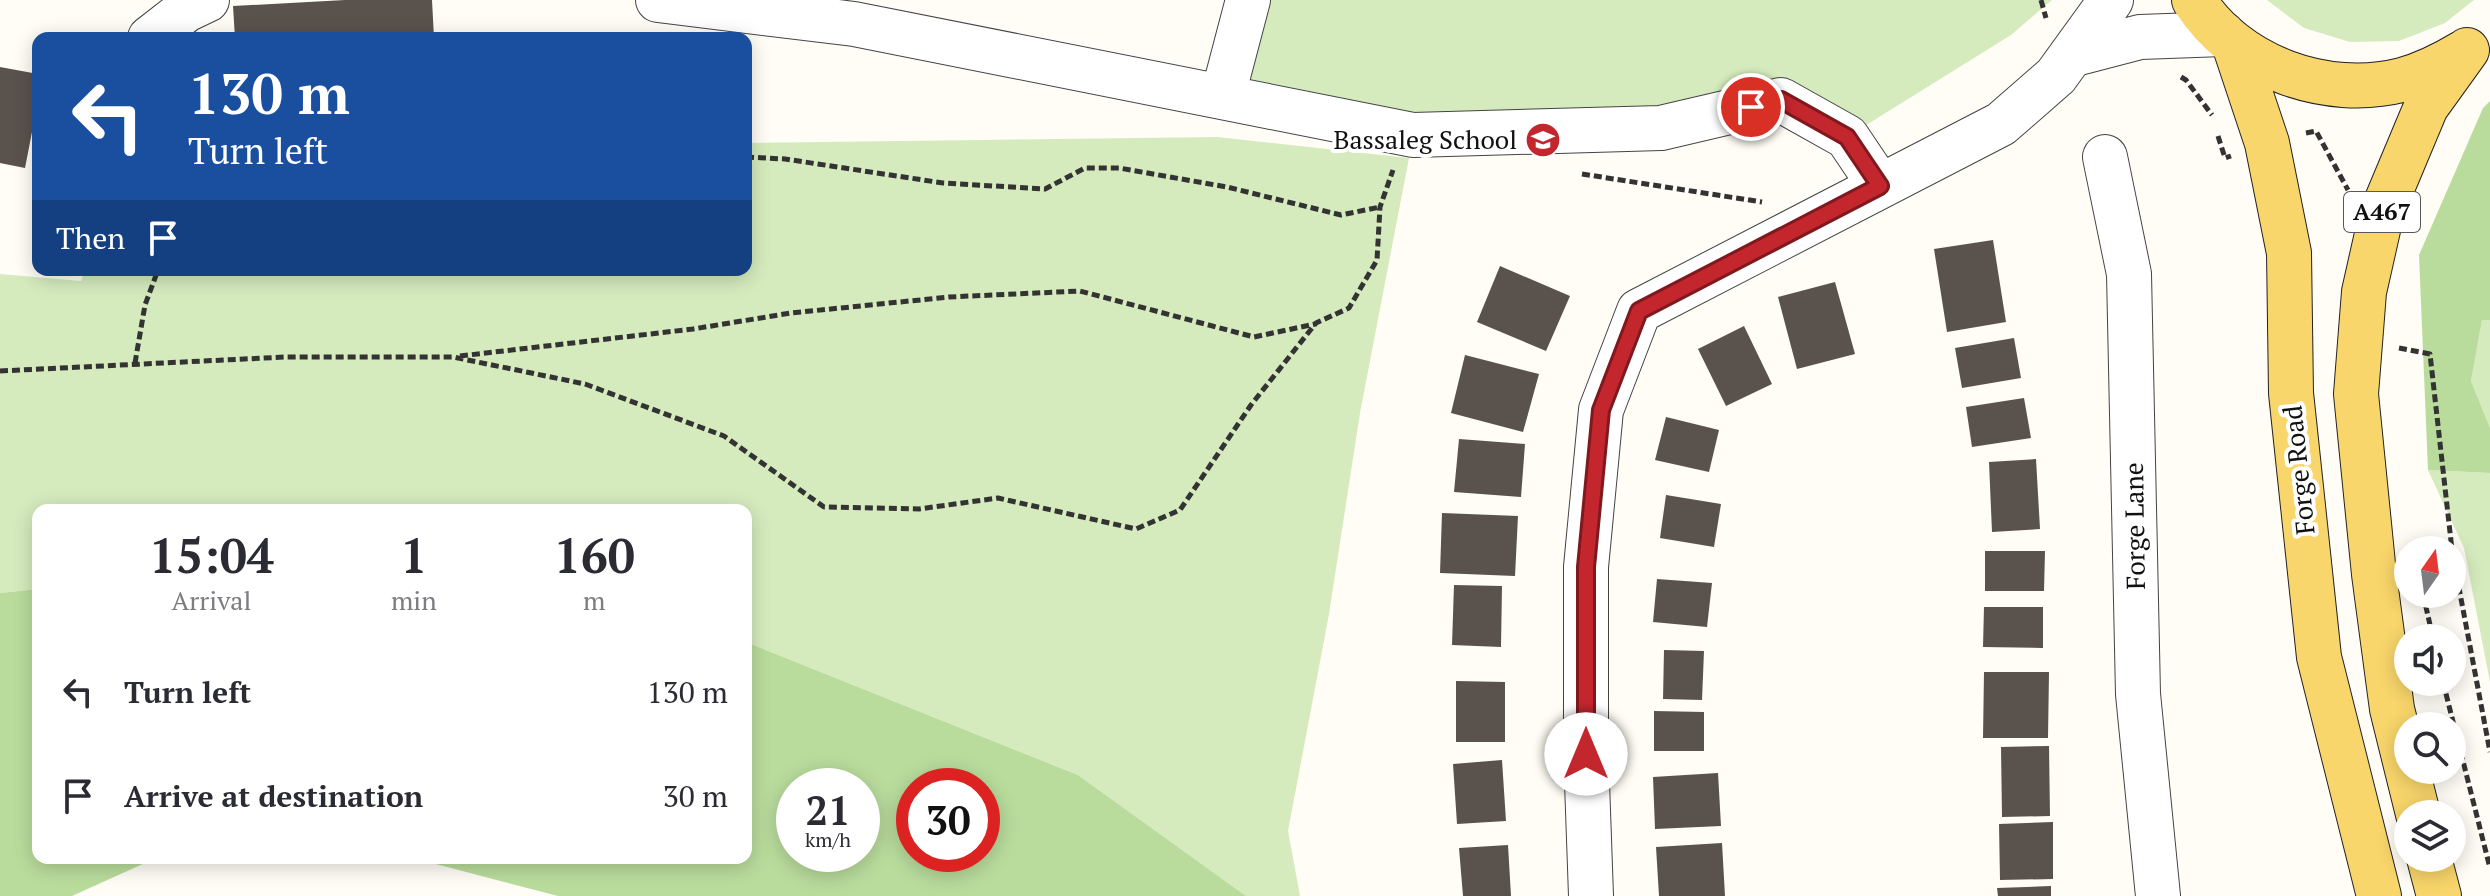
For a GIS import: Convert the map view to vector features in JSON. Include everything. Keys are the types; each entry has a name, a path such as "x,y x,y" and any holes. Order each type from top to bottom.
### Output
{"main road":[{"path":"2194,0 2229,39 2264,63 2296,77 2331,84 2366,85 2401,81 2434,69 2479,40"},
{"name":"Forge Road","path":"2229,39 2267,143 2289,253 2291,393 2319,657 2379,896"},
{"name":"A467","path":"2415,800 2392,709 2374,574 2356,394 2364,292 2382,212 2426,107 2479,40"},
{"path":"2433,872 2439,896"}],"street":[{"path":"158,32 186,10 207,0"},
{"path":"658,0 854,24 1413,135 1661,128 1781,100 1847,137 1880,186"},
{"path":"1223,95 1248,0"},
{"path":"1591,896 1586,754 1586,567 1601,410 1639,311 2001,124 2056,76 2111,0"},
{"path":"2071,55 2140,37 2229,39"},
{"name":"Forge Lane","path":"2105,157 2129,274 2138,694 2158,896"}],"path":[{"path":"752,157 785,159 943,183 1045,189 1085,168 1119,168 1227,187 1341,215 1380,207"},
{"path":"0,371 285,357 453,357 693,329 791,313 949,297 1080,291 1254,337 1316,323 1349,308 1377,260 1380,207 1396,163"},
{"path":"1570,172 1830,211"},
{"path":"135,363 145,305 156,276"},
{"path":"453,357 585,384 724,436 824,507 919,509 998,498 1136,529 1180,510 1251,405 1316,323"},
{"path":"2386,345 2430,354 2450,536"},
{"path":"2463,608 2490,752"},
{"path":"2447,696 2490,868"}],"green space":[{"path":"1248,0 2052,0 2011,35 1847,137 1781,100 1413,135 1223,95"},
{"path":"2267,0 2474,0 2445,23 2399,41 2350,42 2304,28"},
{"path":"2490,101 2490,320 2482,320 2471,381 2490,428 2490,473 2428,470 2419,255 2483,108"},
{"path":"1217,137 1409,158 1360,413 1329,614 1288,831 1300,896 1246,896 1078,775 752,644 752,504 32,504 32,590 0,593 0,274 81,281 83,276 752,276 752,143"},
{"path":"2482,320 2490,320 2490,428 2471,381"},
{"path":"2428,470 2490,473 2490,682 2466,558 2466,536 2458,536"},
{"path":"32,590 32,864 143,864 72,896 0,896 0,593"},
{"path":"752,644 1078,775 1246,896 558,896 436,864 752,864"}],"building":[{"path":"345,0 432,0 434,32 235,32 233,6"},
{"path":"0,67 32,73 32,132 25,168 0,163"},
{"path":"1993,240 2006,322 1947,332 1934,249"},
{"path":"1500,266 1570,296 1546,351 1477,322"},
{"path":"1835,282 1855,354 1797,369 1778,297"},
{"path":"1744,326 1772,384 1726,406 1698,349"},
{"path":"2014,338 2021,378 1962,388 1955,348"},
{"path":"1465,355 1539,374 1523,432 1451,413"},
{"path":"2024,398 2031,438 1972,447 1966,407"},
{"path":"1666,417 1719,430 1709,472 1655,460"},
{"path":"1459,439 1525,444 1521,497 1454,492"},
{"path":"2036,459 2040,529 1992,532 1989,462"},
{"path":"1666,495 1721,504 1714,547 1660,538"},
{"path":"1442,513 1518,516 1515,576 1440,573"},
{"path":"1985,551 2045,551 2044,591 1985,591"},
{"path":"1657,579 1712,583 1707,627 1653,622"},
{"path":"1454,585 1502,586 1501,647 1452,645"},
{"path":"1984,607 2043,607 2043,648 1983,647"},
{"path":"1664,650 1704,651 1702,700 1663,699"},
{"path":"1984,672 2049,672 2048,738 1983,738"},
{"path":"1456,681 1505,682 1505,742 1456,742"},
{"path":"1654,711 1704,712 1704,751 1654,751"},
{"path":"2049,746 2050,816 2002,817 2001,747"},
{"path":"1502,760 1506,821 1457,824 1453,764"},
{"path":"1718,773 1721,826 1655,829 1653,777"},
{"path":"2053,822 2053,879 2000,880 1999,824"},
{"path":"1722,843 1725,896 1659,896 1656,847"},
{"path":"1508,845 1511,896 1463,896 1459,848"},
{"path":"2051,886 2051,896 1998,896 1997,888"}],"place":[{"name":"Bassaleg School","path":"1543,140"}],"route":[{"path":"1586,754 1586,567 1601,410 1639,311 1880,186 1847,137 1781,100 1751,107"}]}
